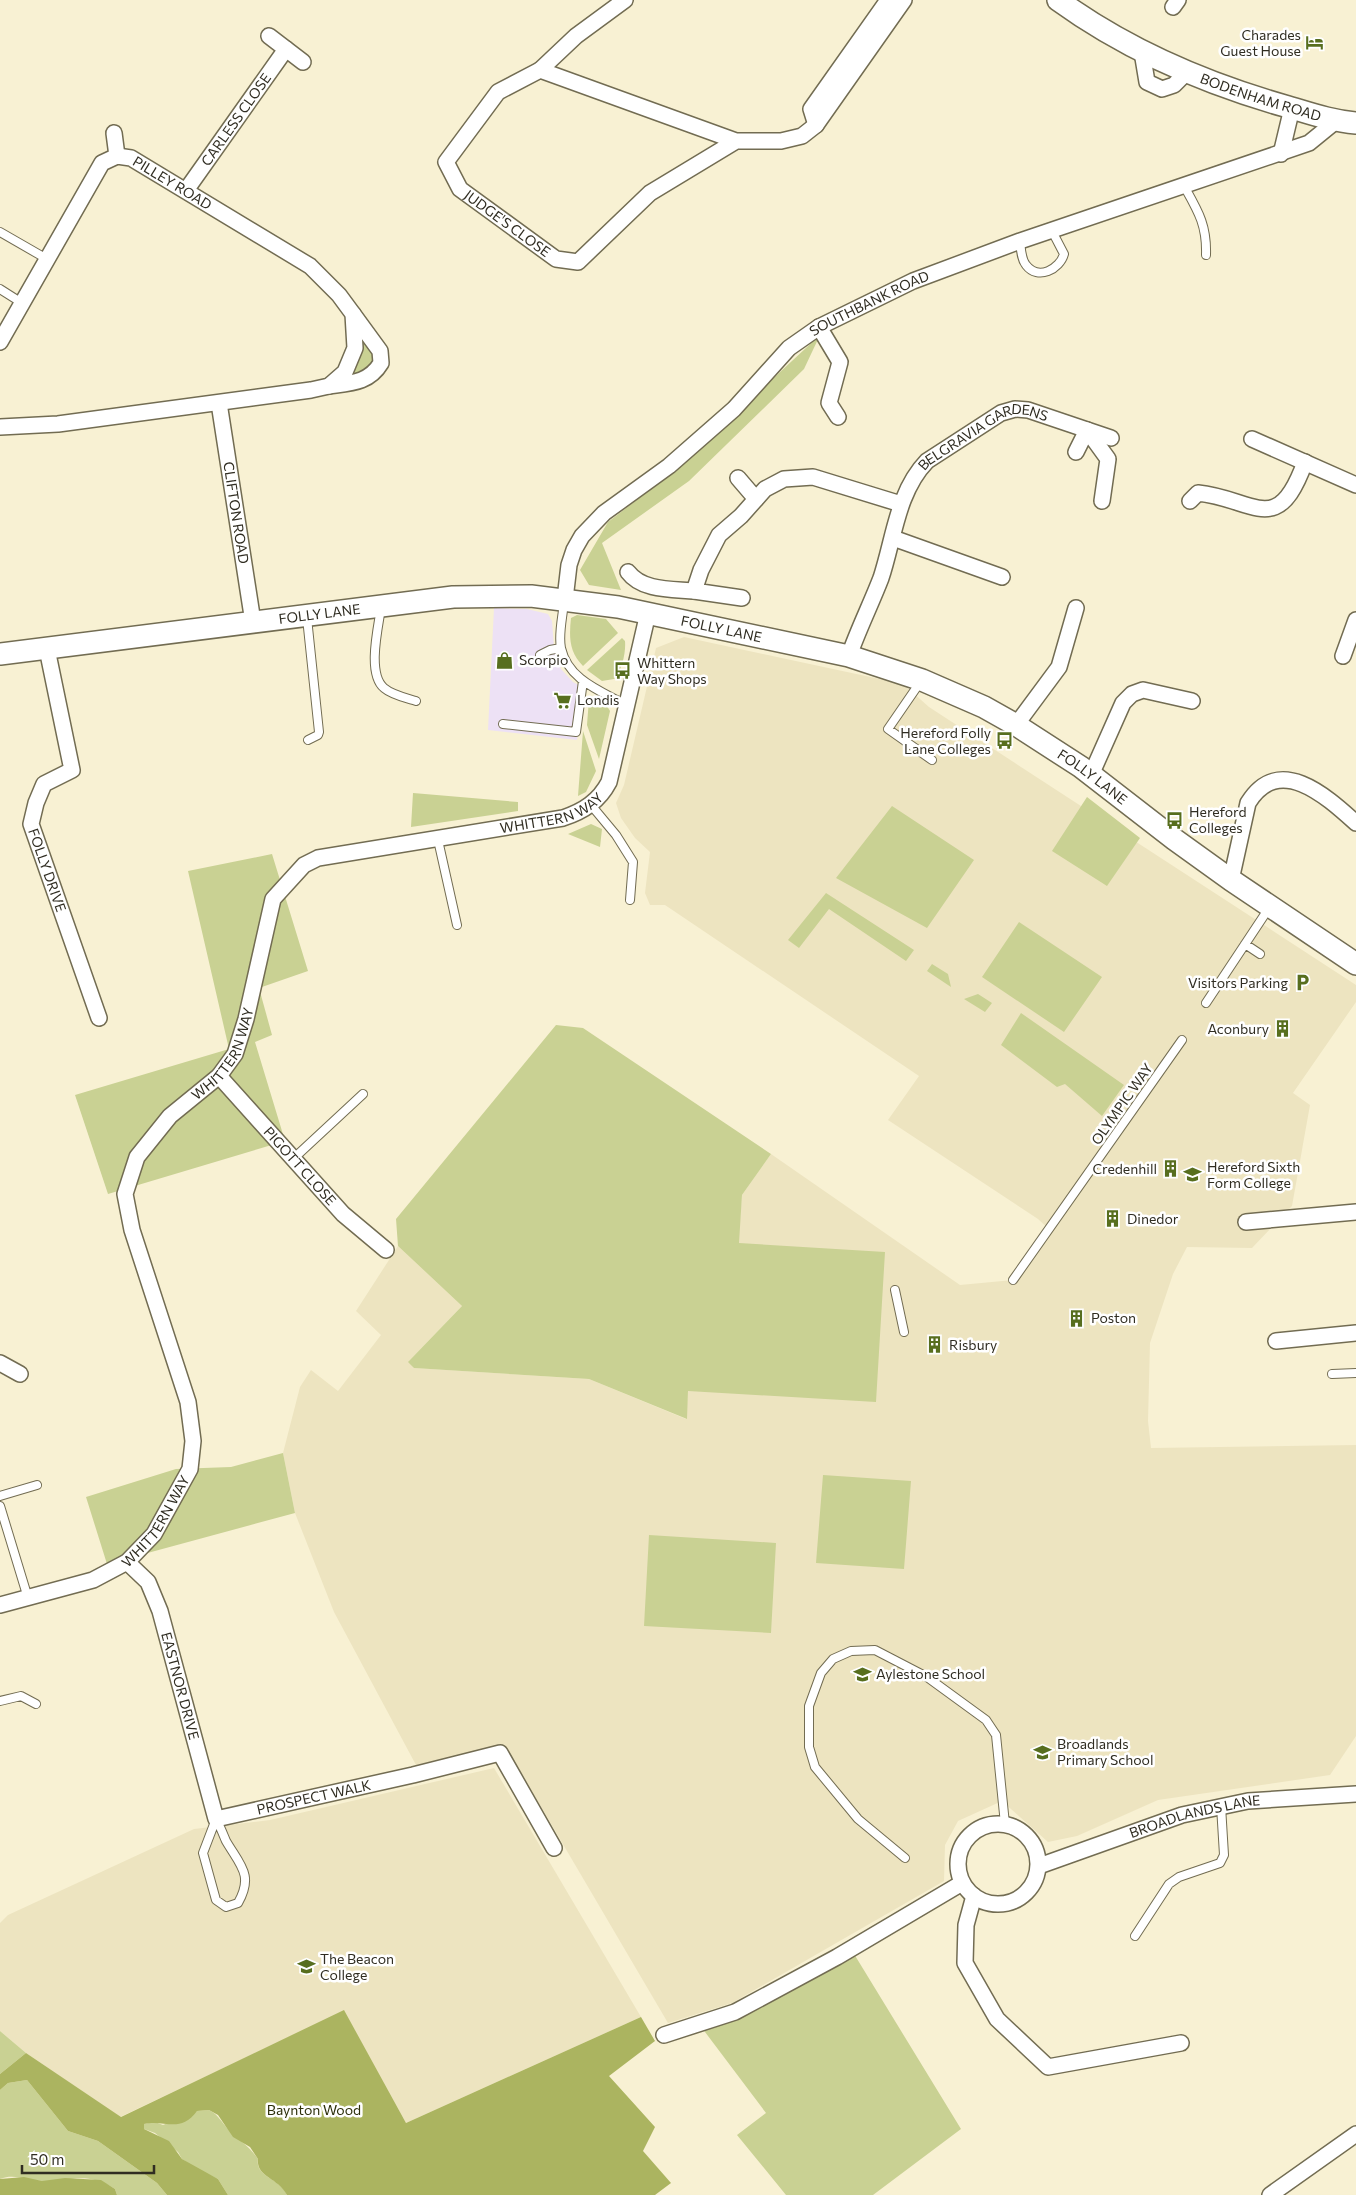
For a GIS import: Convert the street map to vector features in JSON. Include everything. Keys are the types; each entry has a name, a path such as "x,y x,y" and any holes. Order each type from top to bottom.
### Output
{"street":[{"path":"625,0 576,36 540,70 736,141 781,141 802,136 816,125 904,0"},
{"path":"816,125 811,109 888,0"},
{"name":"BODENHAM ROAD","path":"1058,0 1091,24 1142,52 1186,73 1292,108 1346,122"},
{"path":"269,36 303,62"},
{"name":"CARLESS CLOSE","path":"187,189 286,49"},
{"name":"JUDGE'S CLOSE","path":"540,70 498,92 446,162 460,189 556,259 578,262 650,194 736,141"},
{"path":"1280,154 1292,108"},
{"name":"SOUTHBANK ROAD","path":"564,599 569,565 574,550 582,536 604,513 676,460 734,409 789,348 819,327 913,281 1020,242 1280,154 1309,143 1346,122"},
{"path":"114,133 117,156"},
{"name":"PILLEY ROAD","path":"0,342 102,163 117,156 131,158 187,189 310,266 339,295 353,314 380,351 381,363 376,372 365,380 58,424 1,428"},
{"path":"329,386 345,372 355,348 353,314"},
{"path":"819,327 840,362 829,403 838,417"},
{"name":"CLIFTON ROAD","path":"219,402 253,622"},
{"name":"BELGRAVIA GARDENS","path":"848,656 880,580 901,504 918,471 927,461 1001,413 1015,409 1028,410 1111,438"},
{"path":"1076,452 1087,430 1108,459 1102,501"},
{"path":"1252,440 1356,485"},
{"path":"1190,501 1198,493 1213,494 1258,509 1273,508 1290,496 1296,488 1305,462"},
{"path":"694,591 701,570 719,535 741,516 765,489 784,479 813,477 901,504"},
{"path":"738,478 756,499"},
{"path":"893,538 1002,577"},
{"path":"628,572 634,580 660,588 742,598"},
{"name":"FOLLY LANE","path":"0,654 453,597 531,596 564,599 648,613 848,656 922,680 984,707 1016,725 1091,775 1231,880 1356,964"},
{"path":"1016,725 1059,667 1076,608"},
{"name":"WHITTERN WAY","path":"0,1605 92,1580 127,1562 154,1534 190,1469 193,1442 188,1402 132,1230 125,1194 137,1157 164,1123 220,1076 235,1054 246,1019 273,900 304,865 331,855 438,840 563,818 578,813 591,805 602,795 610,782 648,613"},
{"path":"1343,656 1356,620"},
{"name":"FOLLY DRIVE","path":"47,649 72,770 44,784 36,804 32,824 98,1018"},
{"path":"1091,775 1123,703 1132,694 1143,690 1192,701"},
{"path":"1231,880 1248,803 1254,792 1265,784 1280,780 1294,780 1331,801 1356,823"},
{"name":"PIGOTT CLOSE","path":"220,1076 343,1214 386,1250"},
{"path":"1246,1222 1356,1212"},
{"path":"1276,1341 1356,1333"},
{"path":"0,1363 20,1374"},
{"name":"EASTNOR DRIVE","path":"127,1562 148,1582 160,1611 216,1819"},
{"name":"PROSPECT WALK","path":"216,1819 412,1775 500,1753 554,1848"},
{"name":"BROADLANDS LANE","path":"1038,1866 1182,1815 1221,1806 1248,1800 1356,1794"},
{"path":"991,1824 1005,1824 1018,1829 1029,1837 1036,1850 1038,1866 1035,1880 1027,1892 1016,1900 1002,1904 988,1903 974,1896 962,1883 958,1869 959,1853 965,1840 974,1831 991,1824"},
{"path":"664,2035 735,2012 837,1957 962,1883"},
{"path":"974,1896 966,1924 965,1963 997,2019 1048,2067 1181,2043"},
{"path":"1270,2195 1356,2134"}],"lane":[{"path":"1184,186 1202,218 1207,236 1206,255"},
{"path":"1020,242 1024,263 1029,269 1036,272 1050,271 1062,262 1064,254 1052,231"},
{"path":"0,232 48,259"},
{"path":"0,290 22,303"},
{"path":"564,599 561,648 567,663 583,681 626,705"},
{"path":"381,606 375,655 378,679 386,690 416,701"},
{"path":"306,616 319,732 318,735 308,740"},
{"path":"540,655 550,650 561,648"},
{"path":"922,680 888,729 932,760"},
{"path":"503,724 576,732 583,681"},
{"path":"591,805 616,835 633,862 630,900"},
{"path":"438,840 457,925"},
{"path":"1206,1003 1270,907"},
{"path":"1245,944 1260,954"},
{"name":"OLYMPIC WAY","path":"1013,1280 1182,1040"},
{"path":"293,1160 363,1094"},
{"path":"895,1290 904,1332"},
{"path":"1332,1374 1356,1373"},
{"path":"0,1496 37,1485"},
{"path":"0,1506 28,1598"},
{"path":"904,1858 858,1819 816,1767 809,1747 809,1706 822,1673 833,1659 851,1651 875,1650 927,1677 986,1720 996,1735 1005,1824"},
{"path":"0,1701 20,1696 36,1704"},
{"path":"1135,1936 1169,1884 1179,1877 1220,1863 1224,1855 1221,1806"},
{"path":"216,1819 227,1842 237,1855 246,1877 245,1891 238,1903 226,1907 216,1900 203,1853 216,1819"}],"shaded area":[{"path":"494,608 527,609 548,614 552,621 554,647 561,669 573,682 584,688 577,740 488,730"},
{"path":"684,637 903,684 929,707 1356,985 1356,1002 1293,1093 1310,1105 1292,1206 1252,1248 1187,1247 1173,1274 1150,1343 1148,1421 1151,1448 1356,1445 1356,1736 1330,1775 1158,1800 1077,1836 1048,1842 1002,1801 958,1821 945,1845 944,1881 732,2003 668,2023 510,1754 500,1746 416,1765 334,1612 295,1513 283,1453 300,1387 311,1370 338,1391 381,1335 356,1311 398,1246 462,1306 409,1361 414,1368 589,1379 686,1419 688,1391 738,1243 742,1195 771,1154 960,1285 1013,1280 1050,1230 1038,1219 888,1120 919,1076 665,905 650,905 645,893 650,852 635,838 621,818 616,803 624,785 656,648"},
{"name":"The Beacon College","path":"494,1768 641,2017 406,2123 344,2011 120,2117 26,2053 0,2031 0,1923 8,1915 194,1829 270,1820"}],"green space":[{"path":"353,314 381,363 352,383"},
{"path":"820,335 804,369 689,481 602,543 621,590 589,585 580,570 608,522 668,476"},
{"path":"577,615 606,619 618,633 583,666 575,655 570,638 571,618"},
{"path":"622,638 625,641 624,656 614,679 602,681 587,670"},
{"path":"591,696 605,703 610,711 599,759 587,725 589,699"},
{"path":"583,731 596,771 586,792 578,796"},
{"path":"413,793 518,802 518,811 411,827"},
{"path":"1087,797 1140,838 1107,886 1052,851"},
{"path":"892,806 974,860 927,928 836,878"},
{"path":"591,824 602,829 600,847 568,834"},
{"path":"272,854 308,971 259,988 272,1035 255,1042 285,1141 108,1194 75,1095 229,1049 188,871"},
{"path":"826,893 914,950 906,961 829,909 799,948 788,940"},
{"path":"1019,922 1102,977 1064,1032 982,977"},
{"path":"932,964 948,974 951,987 927,971"},
{"path":"978,994 992,1003 985,1012 964,999"},
{"path":"1021,1013 1124,1085 1102,1116 1065,1084 1057,1087 1001,1045"},
{"path":"556,1025 583,1028 771,1154 742,1195 739,1243 885,1252 876,1402 688,1391 687,1419 589,1379 414,1368 408,1362 462,1306 398,1246 396,1219"},
{"path":"283,1453 295,1513 107,1564 86,1497 176,1469 231,1467"},
{"path":"823,1475 911,1481 904,1569 816,1563"},
{"path":"649,1535 776,1543 771,1633 644,1626"},
{"path":"851,1949 961,2129 873,2195 786,2195 737,2135 766,2113 699,2024"},
{"name":"Baynton Wood","path":"344,2010 406,2123 641,2017 655,2041 609,2076 655,2127 643,2151 671,2183 655,2195 287,2195 278,2184 260,2170 258,2159 250,2147 233,2137 218,2115 209,2110 197,2111 191,2118 178,2124 144,2124 144,2129 169,2141 182,2159 218,2179 228,2195 167,2195 157,2183 98,2141 68,2131 27,2080 8,2083 0,2090 0,2074 26,2053 121,2117"},
{"path":"0,2031 26,2053 0,2074"},
{"path":"27,2080 68,2131 98,2141 157,2183 167,2195 117,2195 115,2189 105,2183 79,2178 53,2181 37,2181 16,2177 0,2179 0,2090 8,2083"},
{"path":"209,2110 252,2151 258,2159 258,2165 263,2174 278,2184 287,2195 228,2195 218,2179 195,2168 182,2159 178,2152 155,2133 144,2129 143,2124 155,2122 163,2125 197,2111"},
{"path":"24,2177 42,2181 65,2178 101,2180 115,2189 117,2195 0,2195 0,2179"}],"place":[{"name":"Charades Guest House","path":"1315,43"},
{"name":"Scorpio","path":"505,660"},
{"name":"Whittern Way Shops","path":"623,671"},
{"name":"Londis","path":"563,700"},
{"name":"Hereford Folly Lane Colleges","path":"1005,741"},
{"name":"Hereford Colleges","path":"1175,820"},
{"name":"Visitors Parking","path":"1302,983"},
{"name":"Aconbury","path":"1283,1029"},
{"name":"Credenhill","path":"1171,1169"},
{"name":"Hereford Sixth Form College","path":"1193,1175"},
{"name":"Dinedor","path":"1113,1219"},
{"name":"Poston","path":"1077,1318"},
{"name":"Risbury","path":"935,1345"},
{"name":"Aylestone School","path":"862,1674"},
{"name":"Broadlands Primary School","path":"1043,1752"},
{"name":"The Beacon College","path":"306,1967"}]}
